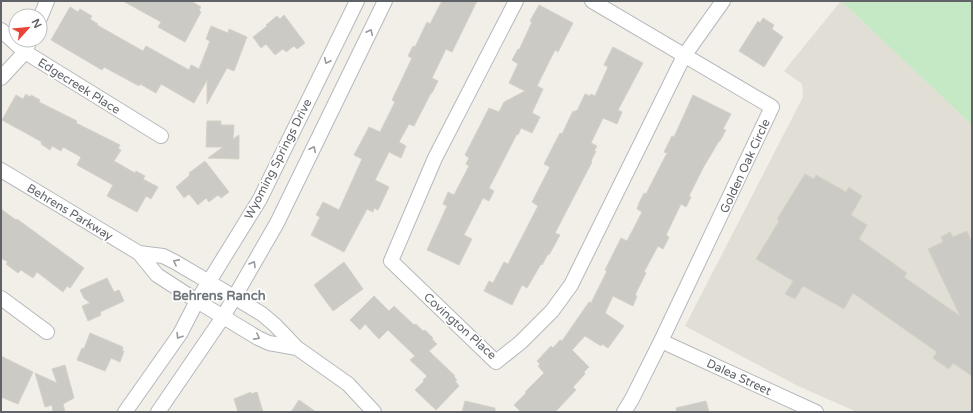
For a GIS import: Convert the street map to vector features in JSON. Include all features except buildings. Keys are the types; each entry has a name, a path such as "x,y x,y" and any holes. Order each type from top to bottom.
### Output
{"street":[{"name":"Wyoming Springs Drive","path":"124,412 180,334 197,301 260,199 357,1"},
{"path":"158,412 223,317 277,222 385,1"},
{"name":"Covington Place","path":"516,1 435,158 390,261 496,362 522,342 552,311 571,285 684,56 723,1"},
{"name":"Golden Oak Circle","path":"592,1 772,107 662,341 624,412"},
{"path":"1,78 26,48"},
{"name":"Edgecreek Place","path":"31,48 161,136"},
{"name":"Behrens Parkway","path":"1,170 139,253 157,275 223,317 269,343 296,348"},
{"name":"Behrens Parkway","path":"139,253 163,256 262,314 280,330 296,348 348,384 374,412"},
{"path":"1,298 47,332"},
{"name":"Dalea Street","path":"662,341 816,412"}],"shaded area":[{"path":"841,1 972,125 972,412 857,412 798,386 685,326 803,97 802,84 784,71"}],"green space":[{"path":"841,1 972,1 972,125"}],"district":[{"name":"Behrens Ranch","path":"219,296"}]}
